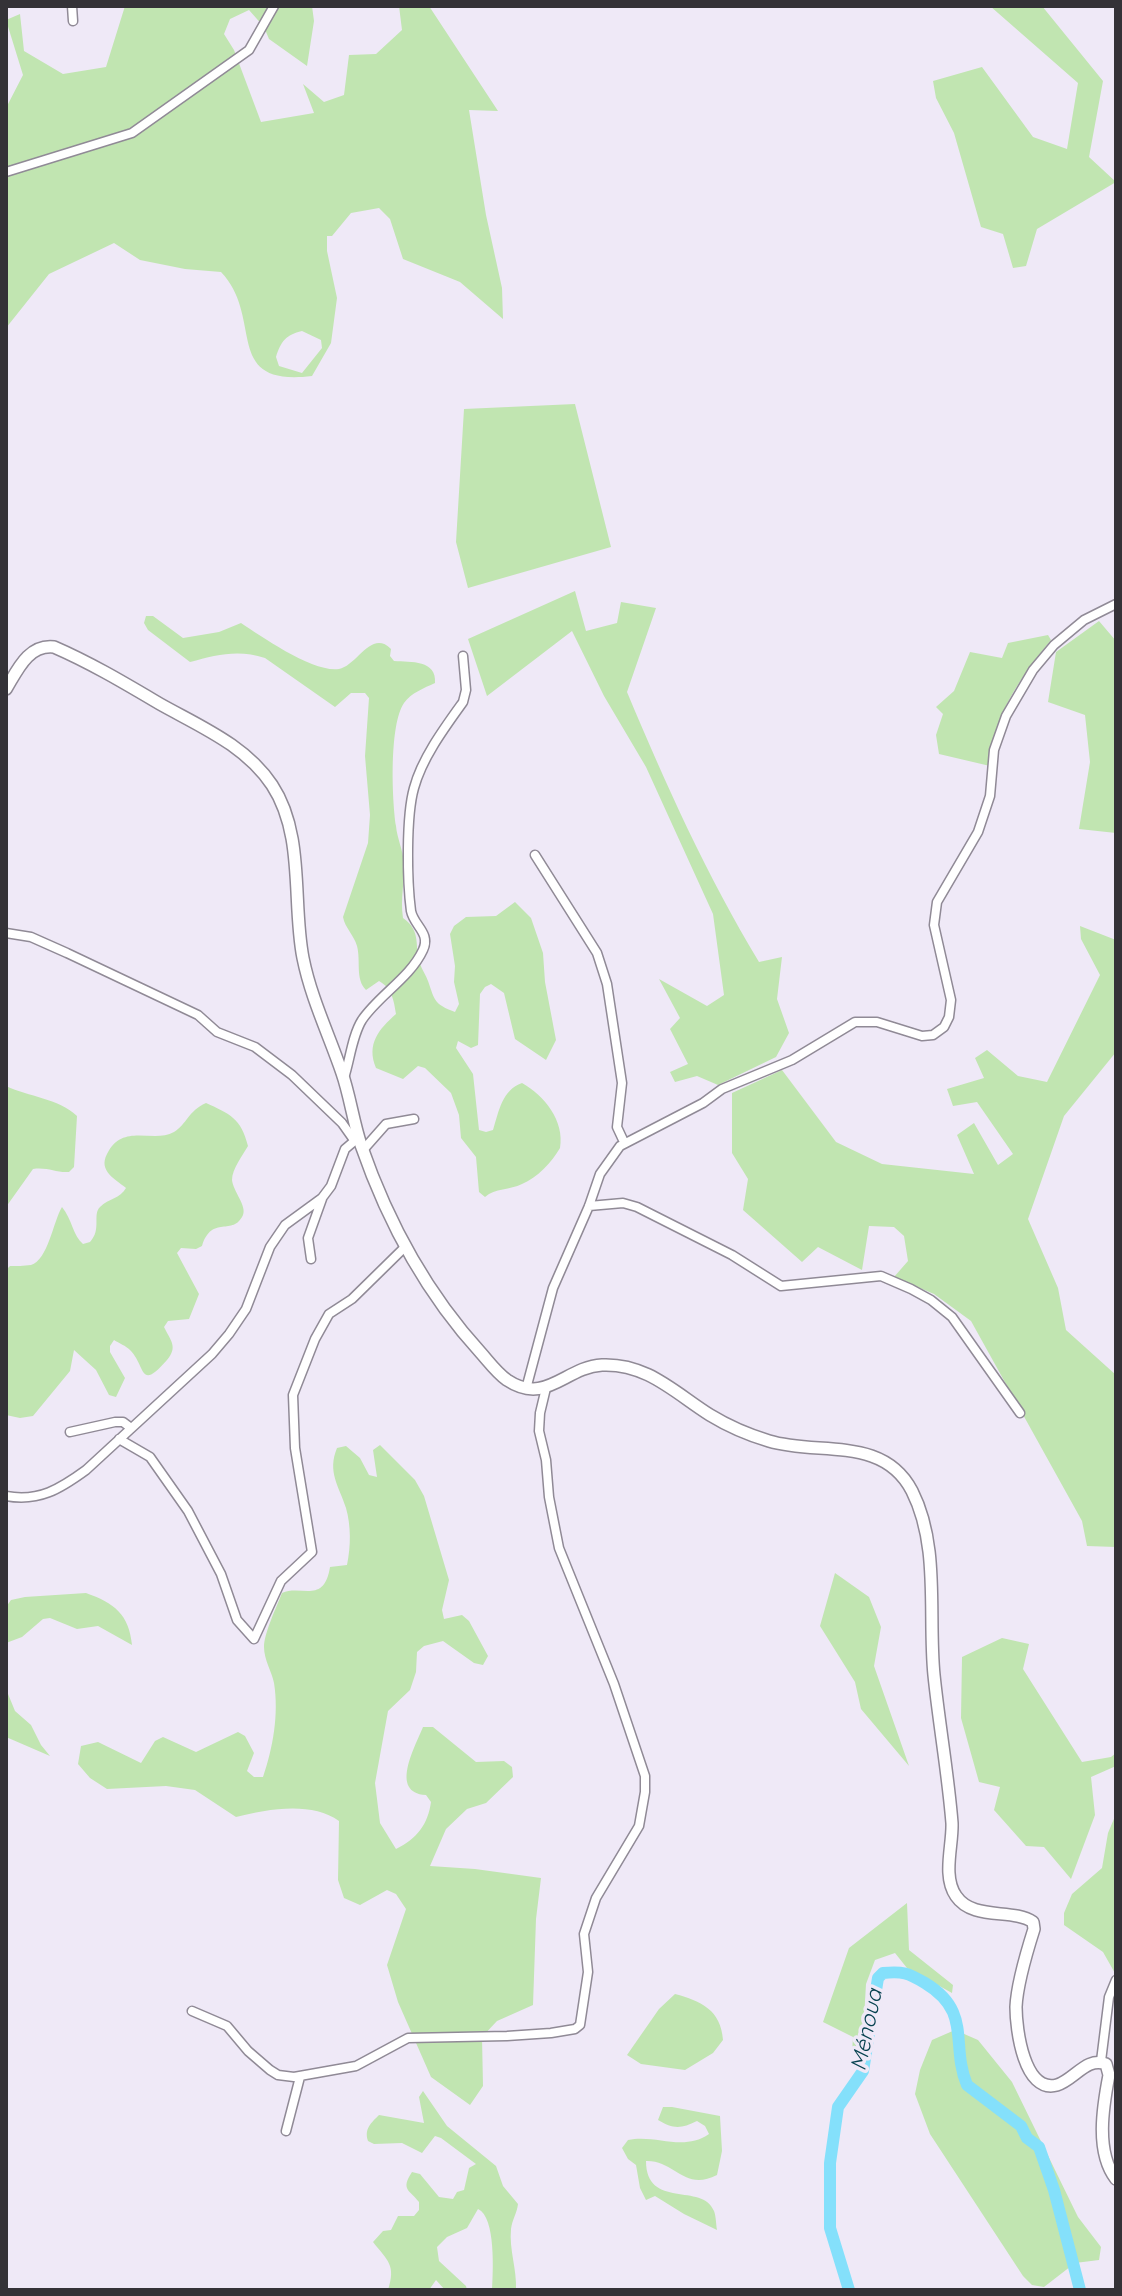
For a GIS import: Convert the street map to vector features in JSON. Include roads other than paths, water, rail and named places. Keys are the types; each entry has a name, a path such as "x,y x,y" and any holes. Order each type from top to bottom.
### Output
{"street":[{"path":"72,6 73,21"},
{"path":"6,172 132,133 249,50 274,6"},
{"path":"526,1389 553,1288 607,1161 624,1142 703,1103 722,1089 792,1060 855,1022 877,1022 922,1036 933,1035 944,1027 951,1000 934,925 937,902 978,832 990,796 994,750 1006,716 1033,670 1054,645 1084,620 1116,604"},
{"path":"6,689 26,658 39,648 54,647 218,735 250,759 273,787 286,819 293,853 304,961 344,1079 358,1142 406,1246 428,1285 472,1344 508,1380 526,1389 546,1388 593,1366 617,1365 637,1369 662,1381 708,1414 740,1430 789,1446 831,1447 860,1452 885,1462 905,1480 918,1507 929,1555 934,1673 952,1831 949,1859 952,1884 956,1896 972,1907 991,1914 1023,1916 1033,1922 1016,2006 1020,2043 1032,2075 1042,2084 1060,2084 1092,2063 1101,2061 1106,2064 1109,2075 1103,2151 1116,2179"},
{"path":"344,1079 356,1031 423,949 424,933 413,917 410,900 412,798 418,776 463,702 466,690 463,656"},
{"path":"535,855 597,953 607,984 622,1083 617,1127 624,1142"},
{"path":"6,933 31,937 67,953 198,1015 217,1032 255,1047 292,1075 358,1142"},
{"path":"6,1496 24,1499 51,1493 86,1470 212,1354 246,1309 263,1261 285,1225 322,1198 331,1186 341,1156 386,1124 414,1119"},
{"path":"311,1259 308,1238 322,1198"},
{"path":"589,1206 623,1203 637,1207 732,1255 781,1286 865,1275 896,1281 931,1300 952,1317 1020,1413"},
{"path":"119,1439 150,1457 188,1511 221,1574 237,1620 254,1639 281,1581 312,1552 295,1448 293,1395 315,1339 329,1314 352,1299 406,1246"},
{"path":"192,2011 227,2026 248,2051 278,2075 300,2077 356,2066 404,2038 551,2033 575,2029 582,2020 588,1972 584,1934 596,1898 639,1826 645,1776 614,1684 559,1548 539,1431 546,1388"},
{"path":"70,1432 115,1422 123,1422 131,1428"},
{"path":"1101,2061 1109,1997 1116,1980"},
{"path":"286,2131 300,2077"}],"waterway":[{"name":"Ménoua","path":"849,2290 830,2228 830,2163 838,2107 863,2071 878,1978 883,1973 896,1972 925,1983 949,2005 958,2030 962,2070 967,2085 1021,2126 1027,2138 1039,2147 1054,2190 1080,2290"}]}
